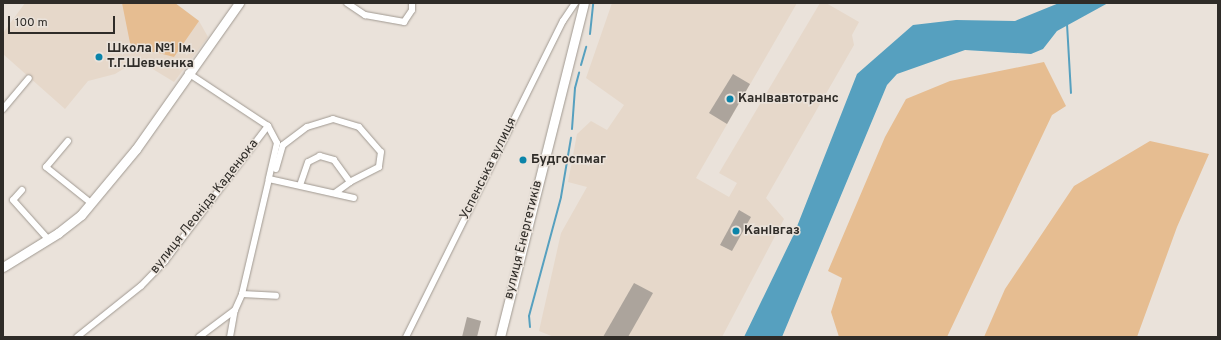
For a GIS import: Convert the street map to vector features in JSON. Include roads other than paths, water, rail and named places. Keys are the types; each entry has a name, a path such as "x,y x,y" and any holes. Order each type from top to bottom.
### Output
{"street":[{"path":"3,267 48,240 81,215 136,149 238,3"},
{"path":"347,3 365,15 404,22 412,10 412,3"},
{"name":"Успенська вулиця","path":"406,337 563,21 575,3"},
{"name":"вулиця Енергетиків","path":"500,337 584,3"},
{"path":"188,73 268,126"},
{"path":"3,109 29,78"},
{"path":"276,169 283,144 306,127 333,119 359,127 381,152 379,167 350,182 335,193"},
{"name":"вулиця Леоніда Каденюка","path":"77,337 141,286 165,261 268,126 277,143 242,294 235,310 230,337"},
{"path":"68,141 46,167 91,202"},
{"path":"300,185 308,162 320,156 334,160 350,182"},
{"path":"269,179 354,198"},
{"path":"22,190 13,200 48,240"},
{"path":"242,294 276,296"},
{"name":"вулиця Леоніда Каденюка","path":"199,337 235,310"}],"water":[{"path":"1059,3 1108,3 1057,31 1043,49 1031,54 965,50 897,74 887,85 782,337 744,337 794,234 857,74 913,25 956,20 1015,21"}],"waterway":[{"path":"590,34 593,3"},
{"path":"1067,24 1071,93"},
{"path":"581,65 586,47"},
{"path":"572,129 575,88 579,73"},
{"path":"530,327 529,316 561,197 571,138"}],"place":[{"name":"Школа №1 ім. Т.Г.Шевченка","path":"99,57"},
{"name":"Канівавтотранс","path":"730,99"},
{"name":"Будгоспмаг","path":"523,160"},
{"name":"Канівгаз","path":"736,231"}]}
